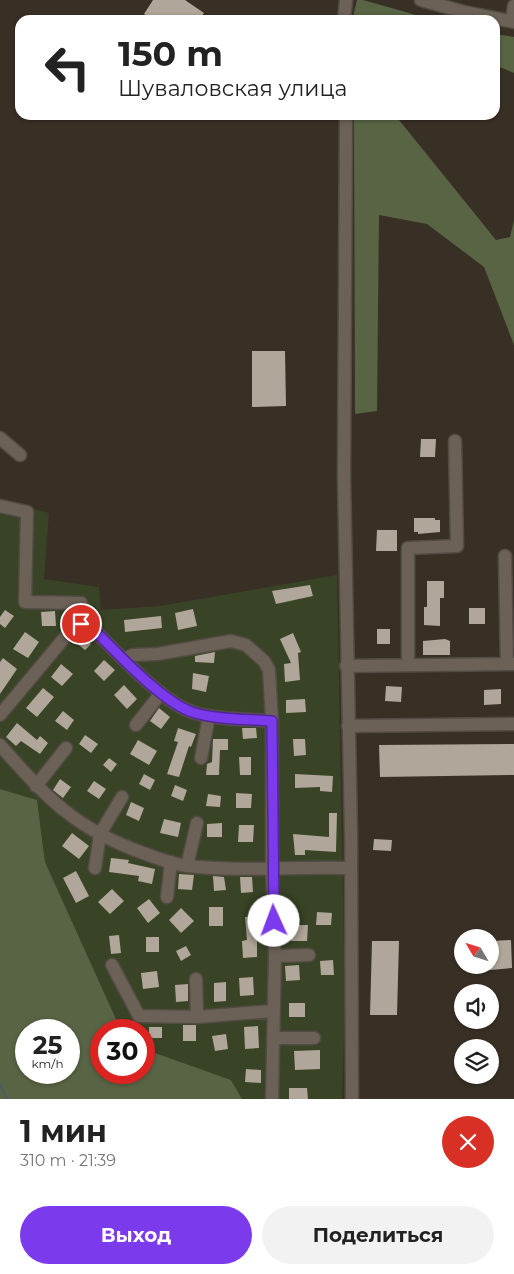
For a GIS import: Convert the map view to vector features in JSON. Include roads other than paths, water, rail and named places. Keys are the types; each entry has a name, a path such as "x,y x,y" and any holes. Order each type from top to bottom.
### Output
{"street":[{"path":"344,15 346,0"},
{"path":"421,0 480,15"},
{"path":"500,19 513,21 514,6"},
{"path":"346,120 344,478 346,666 351,834 352,1099"},
{"path":"0,438 20,455"},
{"path":"408,665 408,548 457,546 455,441"},
{"path":"0,506 27,512 25,602 81,603 91,627 161,693 184,709 209,716 272,721"},
{"path":"346,666 510,664 505,556"},
{"path":"0,715 66,636 81,624 91,627"},
{"path":"124,659 133,655 158,654 231,641 246,645 264,661 269,670 272,721 272,869 275,956 272,1099"},
{"path":"136,725 161,693"},
{"path":"201,758 209,716"},
{"path":"348,726 514,724"},
{"path":"0,746 36,786 73,819 100,834 171,862 187,866 272,869 350,868"},
{"path":"36,786 66,748"},
{"path":"95,868 100,834 122,797"},
{"path":"187,866 197,823"},
{"path":"167,897 171,862"},
{"path":"275,956 309,955"},
{"path":"112,965 140,1016 198,1016 273,1012"},
{"path":"196,979 198,1016"},
{"path":"273,1038 314,1038"}],"waterway":[{"path":"0,1084 7,1099"}]}
